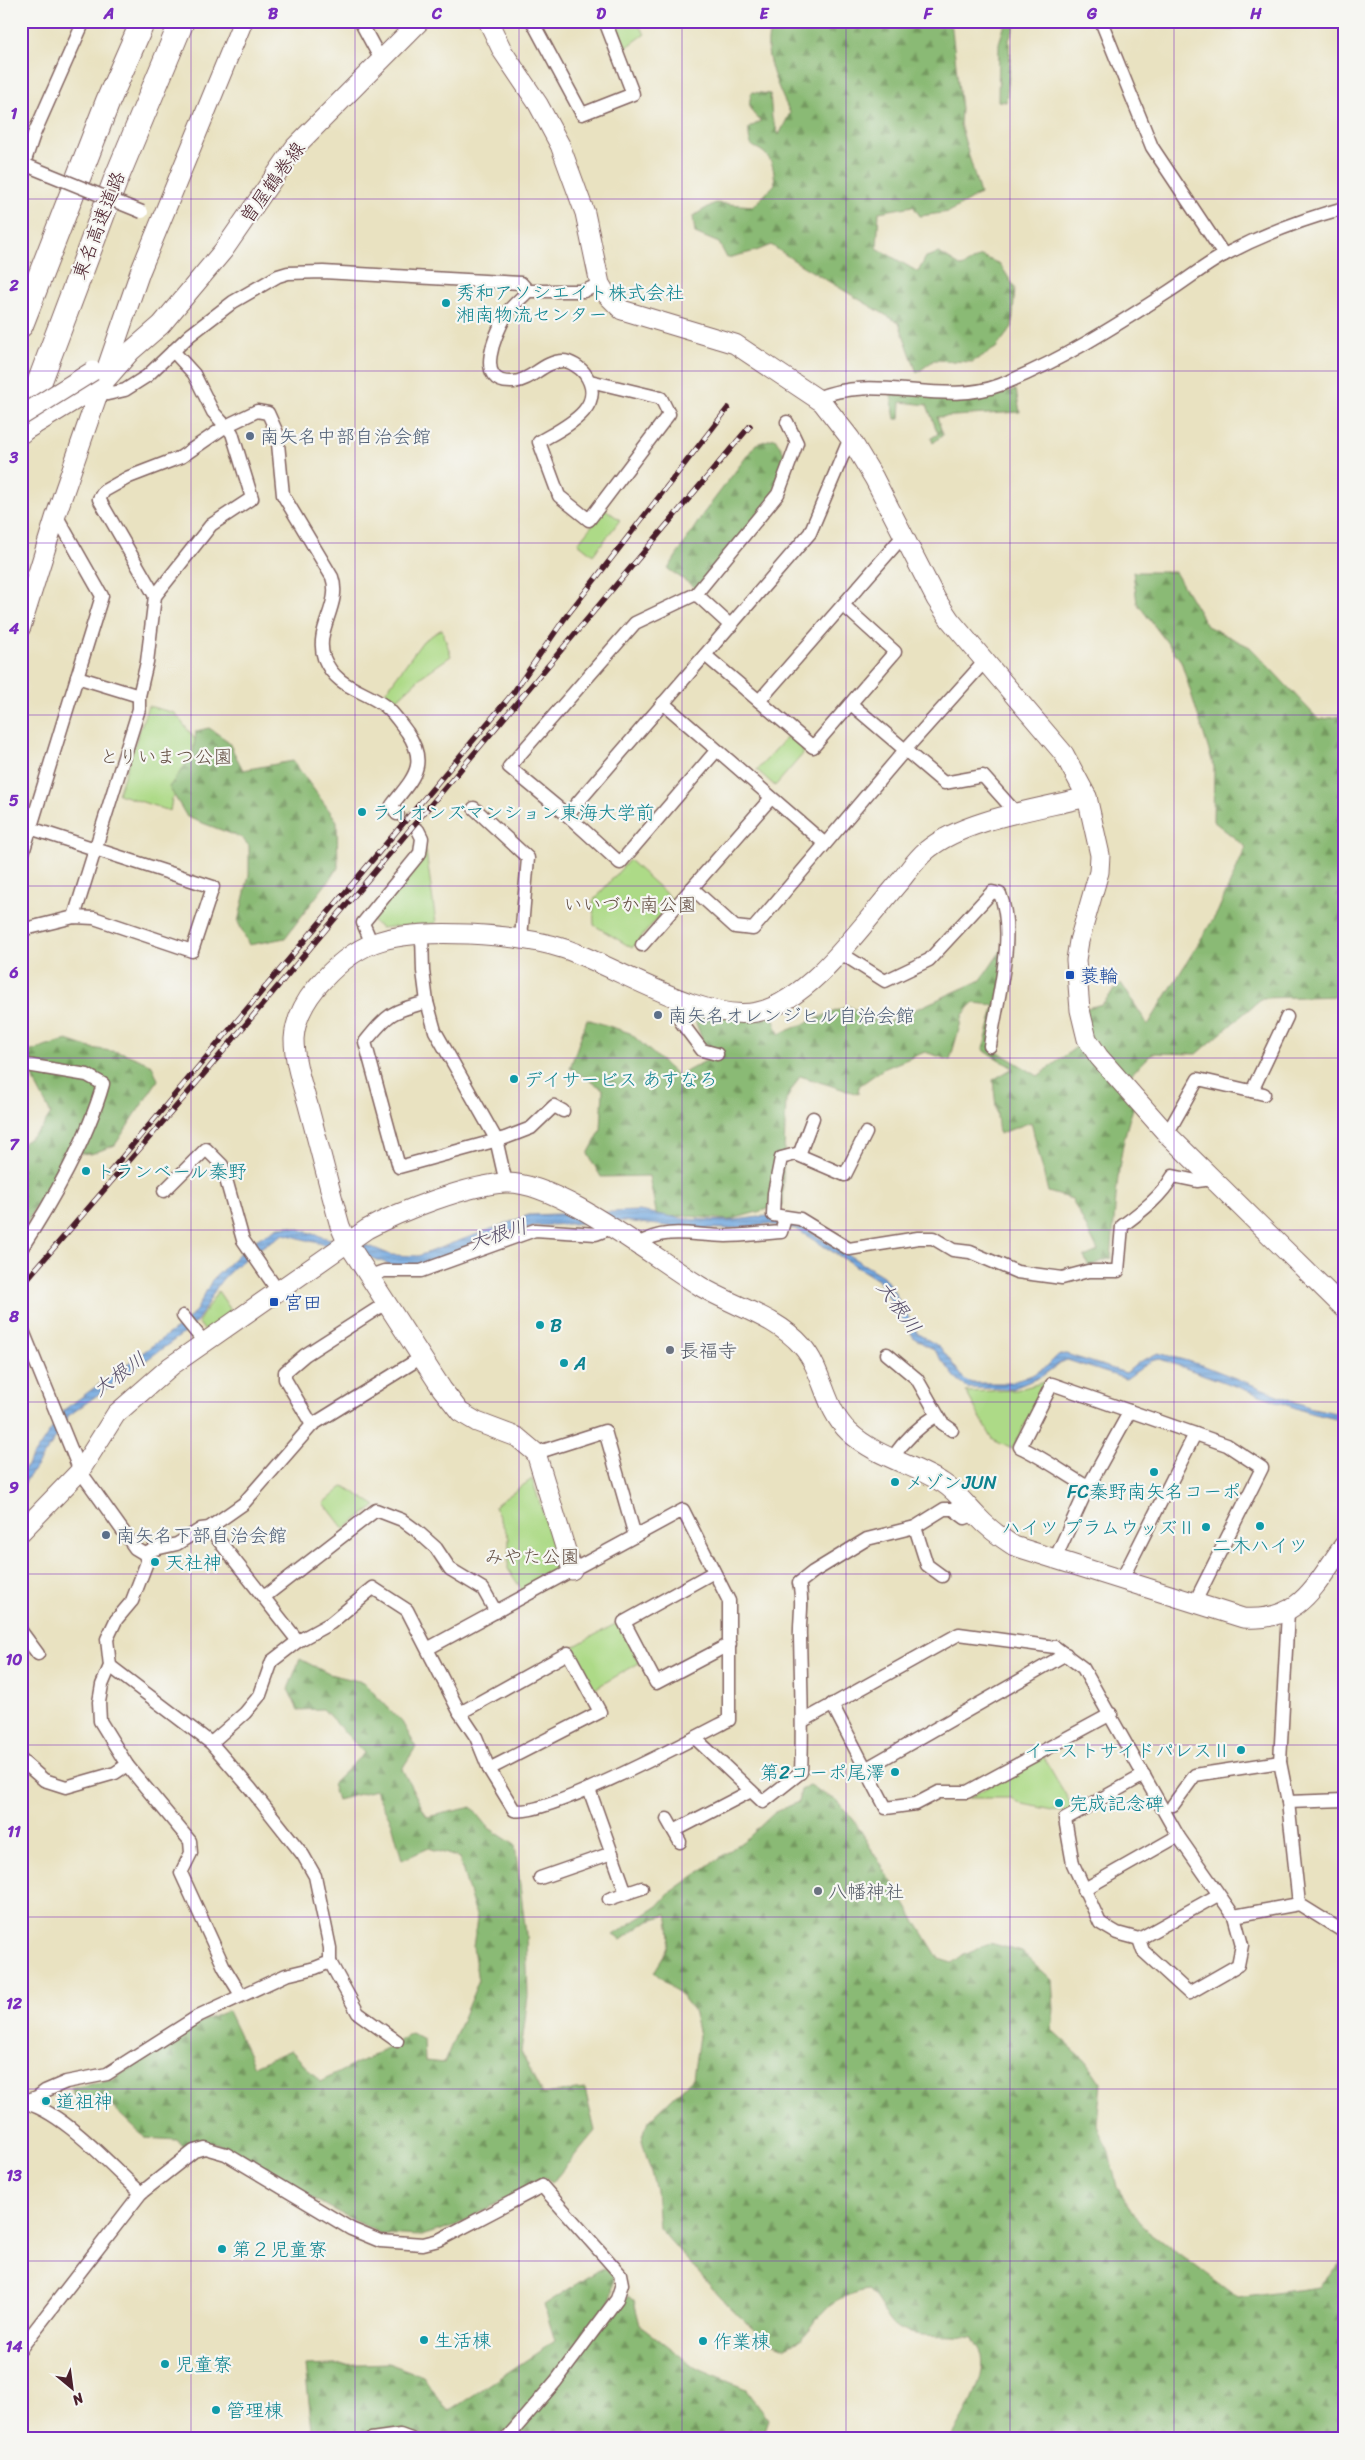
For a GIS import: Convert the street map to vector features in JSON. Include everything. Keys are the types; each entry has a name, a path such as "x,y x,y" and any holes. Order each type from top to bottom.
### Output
{"highway":[{"name":"東名高速道路","path":"21,325 101,119 144,21"},
{"name":"東名高速道路","path":"21,432 116,179 182,21"}],"street":[{"path":"84,21 34,134 22,167 48,174 160,220"},
{"path":"21,627 98,381 160,220 243,21"},
{"path":"360,21 381,60"},
{"name":"曽屋鶴巻線","path":"21,432 98,381 161,325 222,251 295,147 420,21"},
{"path":"488,21 503,52 552,127 560,145 588,221 600,284 606,294 622,310 735,344 817,398 850,438 904,535 936,599 950,620 1064,754 1087,798 1100,855 1099,872 1079,941 1076,960 1080,1010 1087,1039 1099,1058 1167,1134 1344,1308"},
{"path":"532,21 582,114 633,94 604,21"},
{"path":"1101,21 1152,147 1224,255"},
{"path":"817,398 834,391 902,388 958,394 998,386 1054,362 1144,308 1224,255 1278,230 1344,208"},
{"path":"98,381 125,390 147,376 190,335 234,302 278,276 288,273 332,273 521,283 528,291"},
{"path":"590,381 661,398 669,414 588,520 558,496 539,442 581,416 589,406 591,395 590,381 584,371 565,361 552,362 515,382 503,380 494,374 489,366 489,353 508,312 528,291 584,291 600,284"},
{"path":"74,917 139,708 139,696 148,662 155,596 211,525 252,498 232,433 213,412 194,374 173,351"},
{"name":"曽屋鶴巻線","path":"21,416 98,381"},
{"path":"155,596 99,499 104,491 129,478 181,457 226,426 256,410 268,413 276,426 282,495 332,577 336,588 333,604 323,628 323,656 336,679 393,712 418,754 418,764 414,777 392,804 397,814"},
{"path":"716,751 620,863 567,815 509,767 635,623 696,594 778,494 797,443 787,422"},
{"path":"567,815 810,533 850,438"},
{"path":"21,859 102,596 56,515"},
{"path":"759,701 904,535"},
{"path":"696,594 731,626"},
{"path":"705,655 813,748 895,652 844,605"},
{"path":"692,888 735,928 753,929 824,843 985,661"},
{"path":"77,677 139,696"},
{"path":"662,703 824,843"},
{"path":"851,704 944,783 983,776 1018,815"},
{"path":"642,944 771,798"},
{"path":"572,1570 536,1453 517,1437 476,1422 460,1412 346,1242 340,1226 296,1059 295,1026 302,1008 328,973 349,956 386,939 422,935 521,938 564,949 689,1002 718,1011 738,1014 758,1012 786,1002 810,984 926,850 964,827 1087,798"},
{"path":"474,808 528,858 521,938"},
{"path":"21,930 74,917 94,918 192,951 213,887 30,828"},
{"path":"372,944 363,924 420,853 422,838 418,830"},
{"path":"839,952 885,982 929,960 980,902 992,892 1000,894 1005,906 1007,942 990,1046"},
{"path":"422,935 422,971 427,1002 435,1032 496,1139 506,1183"},
{"path":"427,1002 398,1010 386,1016 365,1042 398,1167 530,1128 555,1105"},
{"path":"689,1002 681,1022 702,1050 717,1054"},
{"path":"1167,1134 1198,1079 1258,1093 1287,1017"},
{"path":"21,1064 87,1075 103,1084 98,1103 64,1176 34,1230 21,1249"},
{"path":"799,1155 812,1118"},
{"path":"783,1224 773,1215 774,1194 781,1158 799,1155 845,1174 858,1162 866,1133"},
{"path":"164,1192 206,1149 222,1165 249,1248 278,1291"},
{"path":"783,1224 800,1220 849,1249 918,1238 933,1238 954,1250 970,1252 1017,1272 1062,1278 1088,1271 1118,1271 1122,1226 1152,1204 1173,1176 1197,1180 1212,1179"},
{"path":"21,1532 80,1471 116,1414 171,1366 199,1336 278,1291 346,1242 394,1214 472,1190 506,1183 542,1190 577,1208 639,1244 700,1286 780,1327 792,1336 812,1360 828,1400 847,1430 863,1444 944,1483 992,1531 1014,1546 1243,1618 1271,1617 1288,1612 1302,1601 1344,1545"},
{"path":"639,1244 650,1236 662,1233 727,1236 780,1232 783,1224"},
{"path":"370,1276 384,1271 421,1271 535,1230 596,1234 609,1227"},
{"path":"21,1236 34,1230"},
{"path":"312,1425 285,1379 285,1372 304,1355 386,1303"},
{"path":"183,1316 199,1336"},
{"path":"21,1326 80,1471 135,1548 146,1554"},
{"path":"887,1354 917,1379 942,1423 952,1430"},
{"path":"146,1554 155,1549 177,1544 201,1529 209,1528 243,1504 312,1425 422,1357"},
{"path":"1088,1488 1036,1454 1020,1447 1052,1384 1227,1445 1262,1468 1195,1602"},
{"path":"1055,1559 1088,1488 1130,1411"},
{"path":"892,1458 902,1444 922,1424 937,1415"},
{"path":"536,1453 605,1431 635,1536"},
{"path":"1122,1579 1195,1434"},
{"path":"696,1738 763,1802 802,1772 803,1721 800,1635 802,1594 799,1583 813,1572 867,1539 915,1527 949,1508 965,1518 976,1514"},
{"path":"264,1597 376,1510 402,1520 417,1531 436,1548 450,1569 483,1589 496,1612"},
{"path":"211,1743 245,1713 260,1695 272,1661 298,1640 331,1623 373,1588 407,1610 427,1649 460,1713 476,1737 489,1769 510,1806 519,1812 589,1789 696,1738 728,1720 729,1600 683,1510 427,1649"},
{"path":"915,1527 927,1565 942,1576"},
{"path":"209,1528 298,1640"},
{"path":"146,1554 147,1562 132,1601 116,1620 108,1639 110,1666 102,1685 99,1702 100,1721 127,1765 190,1840 191,1854 182,1873 224,1967 241,1995"},
{"path":"714,1572 624,1622 656,1683 730,1644"},
{"path":"1288,1612 1280,1762 1288,1802 1299,1904"},
{"path":"21,1631 38,1654"},
{"path":"803,1721 959,1634 1055,1647 1066,1654 1083,1668 1111,1714 1178,1836 1234,1916 1242,1945 1238,1965 1189,1993 1143,1951 1139,1939"},
{"path":"460,1713 568,1653 600,1712 489,1769"},
{"path":"867,1768 1066,1654"},
{"path":"110,1666 211,1743 250,1788 303,1855 315,1876 330,1948 330,1962 358,2013 397,2041"},
{"path":"832,1704 867,1768 886,1808 916,1804 939,1792 967,1792 1111,1714"},
{"path":"21,1760 44,1780 66,1787 115,1773 127,1765"},
{"path":"1174,1805 1194,1775 1280,1762"},
{"path":"1144,1775 1064,1819 1073,1864 1083,1890 1100,1923 1117,1933 1139,1939 1218,1895"},
{"path":"589,1789 626,1893"},
{"path":"667,1819 677,1837 751,1791"},
{"path":"1288,1802 1344,1800"},
{"path":"1083,1890 1178,1836"},
{"path":"540,1878 612,1853"},
{"path":"610,1899 642,1888"},
{"path":"1234,1916 1299,1904 1344,1932"},
{"path":"22,2102 37,2097 45,2091 66,2082 107,2074 200,2015 286,1974 330,1962"},
{"path":"22,2102 37,2106 64,2123 141,2193"},
{"path":"21,2348 141,2193 194,2151 205,2148 215,2149 226,2154 351,2229 380,2241 423,2244 438,2240 542,2186 620,2274 622,2284 617,2299 556,2381 506,2439"},
{"path":"370,2439 400,2435 411,2439"}],"green space":[{"path":"615,21 635,21 645,34 623,50 612,24"},
{"path":"777,21 951,21 961,109 960,124 980,194 949,212 920,216 913,206 879,212 877,248 918,272 926,257 939,253 962,267 981,256 1000,264 1015,288 1012,327 996,348 972,362 934,360 917,373 899,323 771,245 756,251 727,258 719,243 695,233 693,216 715,203 754,206 775,184 771,162 763,152 751,144 749,128 761,121 754,115 750,105 752,92 770,94 772,118 779,135 790,113 775,79 768,53 768,41 771,30"},
{"path":"1006,21 1017,21 1009,40 1010,66 1006,102 998,101 999,43"},
{"path":"1167,21 1234,21 1233,30 1172,27"},
{"path":"890,390 958,399 1016,390 1020,412 937,417 943,435 933,443 931,438 938,434 927,405 901,402 900,419 895,419"},
{"path":"775,438 790,463 778,494 696,594 693,586 668,569 703,514 756,444"},
{"path":"605,509 620,520 593,555 578,543"},
{"path":"1133,572 1175,572 1207,626 1250,647 1319,720 1344,715 1344,996 1262,998 1197,1054 1153,1053 1121,1084 1136,1101 1124,1139 1111,1258 1089,1266 1084,1257 1098,1251 1072,1199 1048,1192 1031,1122 999,1134 993,1080 1013,1068 983,1050 995,1005 973,1003 963,1015 950,1060 925,1052 883,1069 859,1086 858,1094 800,1076 786,1100 782,1205 729,1220 689,1216 657,1217 649,1176 601,1177 588,1154 601,1130 603,1089 570,1068 587,1019 630,1033 678,1076 709,1059 691,1009 772,1015 779,1034 848,1006 883,1024 981,980 1007,942 993,1049 1038,1076 1087,1039 1080,1010 1102,1004 1121,983 1148,1025 1217,913 1246,847 1213,821 1214,767 1181,661 1137,603"},
{"path":"442,629 451,656 422,676 392,704 387,700 386,691 423,641"},
{"name":"とりいまつ公園","path":"148,706 175,713 209,758 172,799 170,811 118,794"},
{"path":"209,728 228,741 243,770 293,761 337,821 338,868 285,938 249,945 238,922 249,875 249,846 242,838 187,817 169,787 193,755 196,731"},
{"path":"789,735 803,747 803,754 775,786 757,770"},
{"path":"426,851 436,923 381,928 371,920"},
{"name":"いいづか南公園","path":"629,860 673,900 632,948 594,925 593,901"},
{"path":"67,1040 91,1048 124,1053 152,1065 158,1080 115,1145 91,1154 66,1151 21,1234 21,1145 42,1128 51,1114 37,1087 25,1053"},
{"path":"218,1291 233,1313 205,1331 198,1322"},
{"path":"1048,1381 1012,1449 993,1440 966,1392 1016,1390"},
{"name":"みやた公園","path":"532,1479 559,1562 554,1572 522,1590 508,1569 509,1538 494,1506"},
{"path":"344,1486 376,1506 344,1529 324,1503"},
{"path":"617,1623 639,1663 594,1689 571,1648"},
{"path":"300,1659 329,1674 363,1682 402,1722 416,1747 402,1769 427,1817 472,1807 489,1828 515,1845 526,1934 528,1996 521,2052 542,2094 585,2089 595,2131 552,2183 544,2177 457,2225 421,2236 381,2234 326,2206 224,2146 209,2144 184,2148 177,2140 145,2138 104,2099 75,2097 71,2088 112,2080 204,2020 228,2011 254,2066 291,2050 320,2082 391,2046 411,2033 424,2040 425,2061 444,2063 478,1982 473,1947 477,1919 459,1858 429,1848 402,1860 392,1823 375,1790 337,1800 332,1784 364,1753 323,1709 298,1710 288,1689"},
{"path":"1043,1756 1074,1809 1067,1813 1018,1803 1012,1798 968,1798"},
{"path":"810,1786 836,1800 853,1819 939,1959 952,1963 964,1954 990,1943 1022,1952 1052,1980 1054,2009 1052,2030 1085,2060 1101,2083 1097,2123 1109,2152 1117,2187 1142,2226 1238,2298 1319,2287 1344,2259 1344,2439 950,2439 973,2399 981,2376 982,2356 973,2338 912,2334 903,2331 892,2324 868,2290 848,2295 831,2304 800,2339 785,2348 769,2342 755,2331 720,2297 659,2228 656,2190 642,2141 648,2121 693,2078 699,2035 693,2010 681,1995 654,1972 668,1945 670,1933 667,1915 649,1920 621,1940 613,1935 658,1906 670,1893 749,1837 774,1813 798,1802 801,1790"},
{"path":"607,2269 614,2276 611,2300 599,2332 628,2296 634,2301 640,2325 696,2368 746,2389 769,2419 762,2439 313,2439 305,2366 388,2363 423,2376 448,2412 555,2341 544,2305 598,2270"}],"water":[{"name":"大根川","path":"639,1211 685,1219 728,1221 767,1216 797,1224 883,1276 918,1334 940,1347 965,1380 972,1383 1010,1383 1032,1375 1046,1367 1058,1355 1066,1354 1126,1373 1139,1362 1158,1353 1202,1365 1309,1407 1344,1415 1344,1421 1307,1412 1160,1359 1151,1361 1126,1379 1067,1360 1042,1376 1012,1389 968,1388 958,1381 935,1351 914,1338 878,1280 796,1229 766,1224 727,1229 685,1228 623,1221 533,1226 426,1264 394,1266 364,1255 284,1234 256,1251 228,1274 215,1290 200,1316 187,1331 68,1416 58,1435 21,1488 21,1474 65,1409 189,1319 197,1309 212,1280 250,1243 279,1227 290,1226 326,1238 369,1246 391,1255 418,1256 529,1215"}],"tunnel":[{"path":"397,814 418,830"}],"railway":[{"path":"108,1174 513,693 565,618 728,408"},
{"path":"21,1286 193,1087 750,426"}],"place":[{"name":"秀和アソシエイト株式会社 湘南物流センター","path":"446,303"},
{"name":"南矢名中部自治会館","path":"250,436"},
{"name":"ライオンズマンション東海大学前","path":"362,812"},
{"name":"蓑輪","path":"1070,975"},
{"name":"南矢名オレンジヒル自治会館","path":"658,1015"},
{"name":"デイサービス あすなろ","path":"514,1079"},
{"name":"トランベール秦野","path":"86,1171"},
{"name":"宮田","path":"274,1302"},
{"name":"B","path":"540,1325"},
{"name":"長福寺","path":"670,1350"},
{"name":"A","path":"564,1363"},
{"name":"FC秦野南矢名コーポ","path":"1154,1472"},
{"name":"メゾンJUN","path":"895,1482"},
{"name":"二木ハイツ","path":"1260,1526"},
{"name":"ハイツ プラムウッズⅡ","path":"1206,1527"},
{"name":"南矢名下部自治会館","path":"106,1535"},
{"name":"天社神","path":"155,1562"},
{"name":"イーストサイドパレスⅡ","path":"1241,1750"},
{"name":"第2コーポ尾澤","path":"895,1772"},
{"name":"完成記念碑","path":"1059,1803"},
{"name":"八幡神社","path":"818,1891"},
{"name":"道祖神","path":"46,2101"},
{"name":"第２児童寮","path":"222,2249"},
{"name":"生活棟","path":"424,2340"},
{"name":"作業棟","path":"703,2341"},
{"name":"児童寮","path":"165,2364"},
{"name":"管理棟","path":"216,2410"}]}
